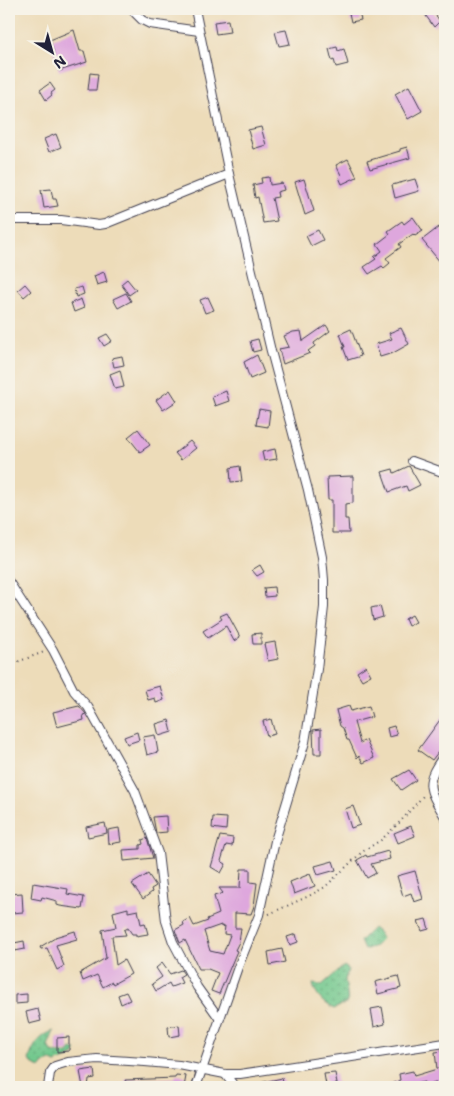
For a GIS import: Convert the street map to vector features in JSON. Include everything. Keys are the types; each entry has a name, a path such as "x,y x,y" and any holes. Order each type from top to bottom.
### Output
{"street":[{"path":"131,9 142,20 150,24 199,31"},
{"path":"195,9 229,174 271,351 308,490 322,557 324,580 324,607 317,669 305,742 276,841 259,915 219,1018 196,1087"},
{"path":"9,220 61,220 99,225 106,224 229,174"},
{"path":"412,461 445,473"},
{"path":"9,582 54,650 74,692 88,706 135,791 158,852 166,921 173,942 197,987 219,1018"},
{"path":"445,754 432,774 430,787 445,817"},
{"path":"48,1087 50,1073 54,1066 81,1060 116,1059 202,1069 225,1074 240,1074 445,1044 445,1034"},
{"path":"225,1074 235,1087"}],"path":[{"path":"9,665 31,656 54,650"},
{"path":"259,915 274,913 324,887 362,852 381,840 419,802 430,787"}],"green space":[{"path":"373,928 382,939 375,946 364,950 360,941"},
{"path":"344,966 348,969 345,980 348,1002 334,1009 320,999 313,984 322,985"},
{"path":"54,1031 48,1046 52,1052 59,1054 68,1053 71,1049 76,1050 75,1055 56,1063 50,1060 41,1068 35,1066 29,1060 32,1050 41,1038"}],"building":[{"path":"421,9 431,9 440,21 434,27"},
{"path":"359,11 361,20 351,22 349,13"},
{"path":"228,20 230,32 216,34 214,22"},
{"path":"74,30 80,51 84,51 87,62 59,71 50,40"},
{"path":"286,30 290,44 279,46 275,32"},
{"path":"337,47 338,51 344,49 348,64 336,67 334,60 332,61 329,49"},
{"path":"90,73 98,74 96,90 88,90"},
{"path":"50,83 55,90 46,100 40,90"},
{"path":"409,86 422,111 408,119 395,94"},
{"path":"261,127 266,145 253,149 248,130"},
{"path":"56,134 61,147 49,152 44,139"},
{"path":"407,147 410,158 370,169 367,161"},
{"path":"348,159 357,177 342,184 339,177 341,175 336,165"},
{"path":"269,177 270,185 282,183 284,190 277,192 278,197 272,198 277,221 263,223 258,197 255,198 253,185 262,183 261,178"},
{"path":"304,179 314,211 305,215 295,182"},
{"path":"415,179 419,191 395,198 392,185"},
{"path":"51,189 53,199 56,199 58,206 44,208 41,190"},
{"path":"413,217 423,231 415,236 413,234 399,244 401,247 386,258 390,263 384,268 382,266 369,274 364,267 376,259 374,257 382,251 377,244 390,234 388,231 402,221 404,224"},
{"path":"439,227 445,234 445,268 422,240"},
{"path":"318,230 323,240 311,246 306,236"},
{"path":"104,272 107,282 97,285 94,276"},
{"path":"127,279 136,290 129,295 121,284"},
{"path":"25,284 31,291 24,297 18,290"},
{"path":"82,287 84,294 76,297 74,289"},
{"path":"126,293 131,301 118,308 113,299"},
{"path":"208,297 214,310 205,313 200,300"},
{"path":"81,299 84,308 74,312 71,303"},
{"path":"326,325 330,331 314,343 315,346 308,351 310,353 283,364 279,349 289,347 284,336 301,331 303,341"},
{"path":"401,328 409,344 393,353 380,357 376,344 392,339 389,333"},
{"path":"351,329 361,356 348,360 340,334"},
{"path":"107,334 112,341 104,346 99,338"},
{"path":"258,339 261,350 253,352 250,341"},
{"path":"257,355 264,373 250,379 244,362"},
{"path":"122,356 124,365 114,367 112,358"},
{"path":"120,370 124,387 115,389 110,374"},
{"path":"170,390 177,401 163,410 156,400"},
{"path":"226,391 229,401 215,406 212,397"},
{"path":"259,409 270,411 268,427 256,425"},
{"path":"138,429 150,445 140,452 128,437"},
{"path":"190,441 196,448 181,460 175,453"},
{"path":"275,449 277,459 264,461 262,452"},
{"path":"240,466 242,481 231,482 230,468"},
{"path":"409,466 420,485 408,491 406,486 389,492 382,472 393,469 394,473"},
{"path":"353,476 353,503 345,504 345,519 348,519 349,533 332,533 332,500 328,500 327,477"},
{"path":"260,565 264,572 257,576 252,570"},
{"path":"274,587 275,596 265,597 264,588"},
{"path":"380,606 383,617 373,620 371,608"},
{"path":"227,613 240,637 234,641 226,626 208,638 203,631 222,619 220,616"},
{"path":"412,615 416,622 408,626 405,619"},
{"path":"261,633 261,644 253,644 252,634"},
{"path":"275,642 278,659 268,661 264,644"},
{"path":"366,666 371,675 362,680 357,672"},
{"path":"160,686 164,700 156,703 155,698 148,700 145,690"},
{"path":"79,706 86,714 83,715 84,720 57,727 53,712"},
{"path":"349,706 351,711 369,706 372,717 354,722 360,743 366,740 374,758 363,763 359,756 357,758 349,740 347,740 343,728 340,726 336,710"},
{"path":"445,713 445,743 432,760 418,750"},
{"path":"271,719 275,734 267,736 263,721"},
{"path":"169,720 172,732 159,736 156,724"},
{"path":"394,726 397,735 389,737 387,728"},
{"path":"321,729 321,754 314,754 313,730"},
{"path":"137,732 139,740 127,744 124,737"},
{"path":"155,735 158,752 147,755 143,737"},
{"path":"409,770 416,780 401,790 393,779"},
{"path":"353,806 360,825 351,828 345,809"},
{"path":"166,816 167,832 156,833 153,817"},
{"path":"213,817 227,818 226,830 212,828"},
{"path":"105,823 107,833 88,837 86,827"},
{"path":"411,826 415,836 398,843 394,833"},
{"path":"119,828 121,842 109,844 108,830"},
{"path":"220,836 233,838 232,846 226,845 221,861 226,864 221,873 211,867"},
{"path":"147,838 153,858 124,861 123,850 140,849 140,845 143,844 142,840"},
{"path":"388,851 390,859 371,864 376,873 367,878 357,860 366,855 367,857"},
{"path":"333,861 336,870 318,875 315,866"},
{"path":"241,869 250,869 250,882 257,883 254,906 251,914 235,913 235,928 241,928 239,942 219,994 211,991 218,973 208,969 199,969 185,940 180,943 175,930 184,925 183,922 190,918 194,926 208,921 207,919 219,914 214,896 223,893 219,888 240,888","holes":["221,925 221,927 225,926 224,934 230,935 223,954 210,951 204,931"]},
{"path":"415,871 423,899 414,902 411,893 403,896 397,876"},
{"path":"148,874 156,886 143,899 132,884"},
{"path":"310,874 315,886 294,894 290,882"},
{"path":"33,883 68,889 67,894 84,897 82,909 60,906 57,905 57,901 42,897 41,900 31,898"},
{"path":"22,893 23,912 12,913 10,894"},
{"path":"128,908 128,912 138,910 141,924 145,923 148,934 136,936 128,928 124,930 126,935 112,936 116,965 124,960 131,974 103,987 97,975 83,981 80,973 106,958 102,930 116,927 113,912"},
{"path":"426,919 429,929 422,931 418,921"},
{"path":"75,931 77,939 56,945 64,966 57,970 47,948 41,949 40,947 55,937"},
{"path":"296,934 298,942 290,945 287,937"},
{"path":"24,941 25,949 15,951 14,943"},
{"path":"282,949 285,962 270,965 268,952"},
{"path":"162,963 170,974 181,970 184,974 179,977 182,983 171,987 169,983 156,991 152,984 162,977 156,968"},
{"path":"398,976 401,988 378,994 375,982"},
{"path":"126,992 130,1000 121,1004 118,995"},
{"path":"27,994 27,1003 15,1004 15,995"},
{"path":"382,1007 385,1024 374,1027 371,1009"},
{"path":"38,1009 41,1021 29,1024 26,1012"},
{"path":"179,1025 180,1035 169,1037 168,1027"},
{"path":"69,1037 69,1051 57,1052 57,1038"},
{"path":"444,1051 445,1080 425,1086 424,1082 401,1087 384,1087 400,1080 399,1074 413,1071 414,1076 437,1069 435,1052"},
{"path":"94,1069 95,1078 89,1079 88,1087 83,1087 80,1071"},
{"path":"335,1073 337,1084 326,1085 324,1074"},
{"path":"176,1075 186,1076 184,1087 127,1087 125,1080 175,1078"},
{"path":"282,1078 284,1087 255,1087 255,1084"}]}
